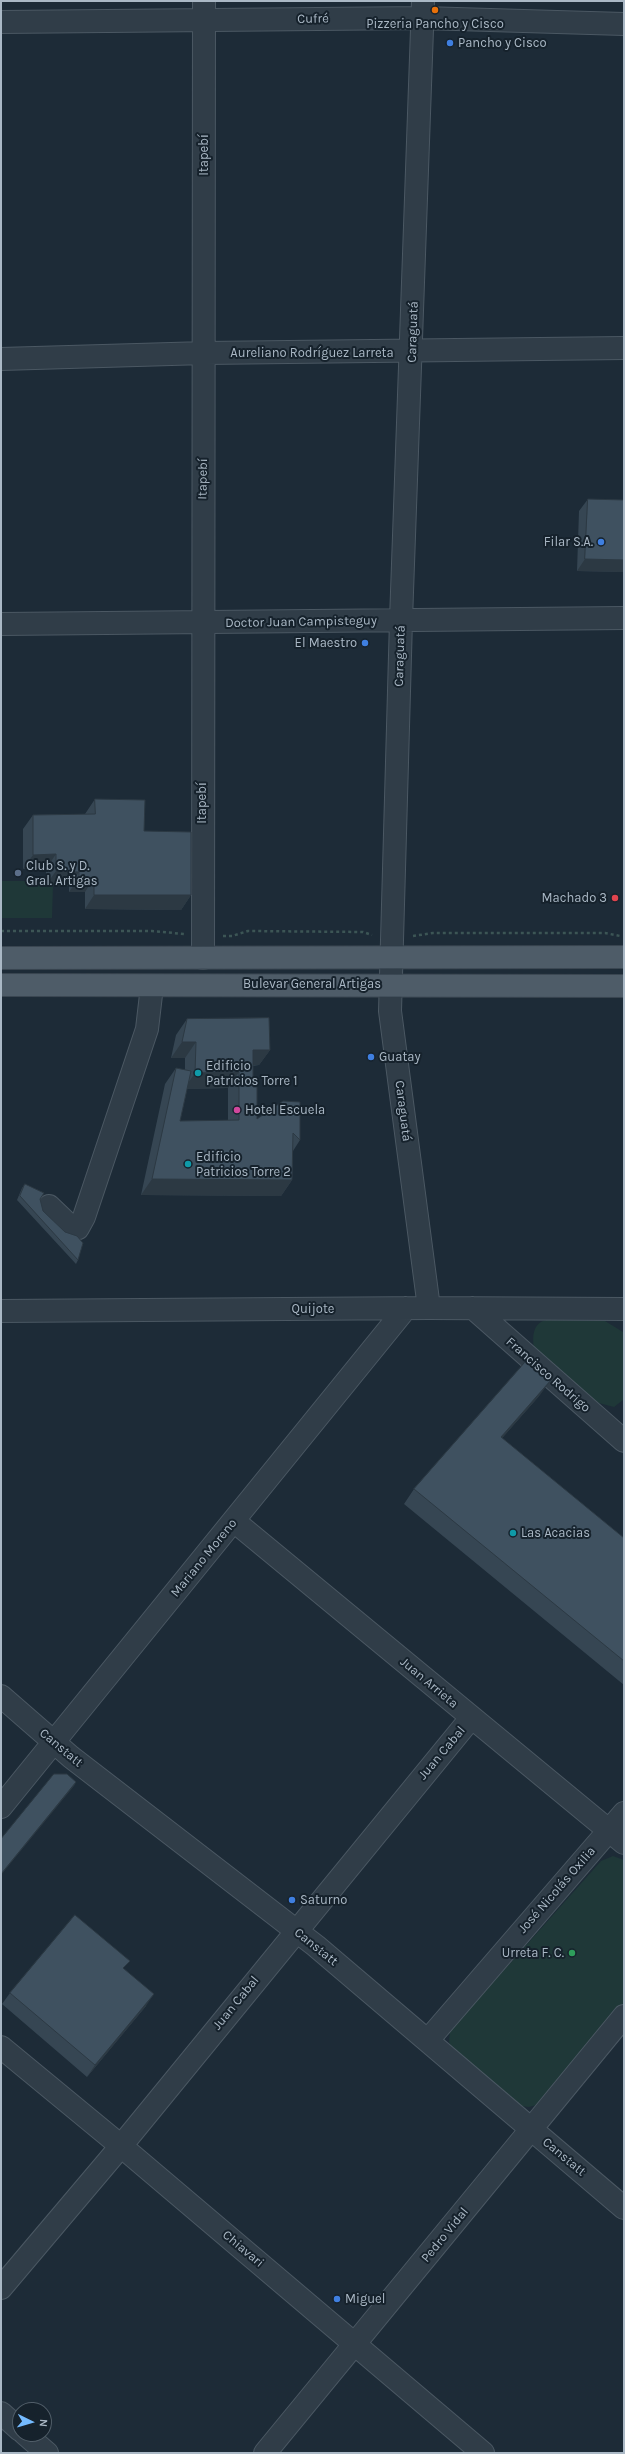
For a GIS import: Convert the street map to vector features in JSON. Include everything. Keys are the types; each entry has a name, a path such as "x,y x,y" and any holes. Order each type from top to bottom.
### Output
{"main road":[{"name":"Bulevar General Artigas","path":"1,958 203,947 392,946 624,957"},
{"name":"Bulevar General Artigas","path":"1,985 152,986 391,984 624,986"}],"street":[{"name":"Cufré","path":"1,22 204,11 423,10 624,24"},
{"name":"Caraguatá","path":"423,10 412,352 401,620 390,1011 429,1308"},
{"name":"Itapebí","path":"203,947 202,623 204,11"},
{"name":"Aureliano Rodríguez Larreta","path":"1,358 204,353 412,352 624,348"},
{"name":"Doctor Juan Campisteguy","path":"1,624 624,618"},
{"path":"49,1206 71,1227 78,1228 84,1217 147,1029 152,986"},
{"name":"Quijote","path":"1,1311 406,1308 624,1309"},
{"name":"Mariano Moreno","path":"1,1807 234,1522 406,1308"},
{"name":"Francisco Rodrigo","path":"473,1308 624,1441"},
{"name":"Juan Arrieta","path":"234,1522 616,1837"},
{"name":"Canstatt","path":"1,1696 54,1743 295,1930 428,2040 624,2208"},
{"name":"Juan Cabal","path":"1,2288 121,2146 295,1930 471,1718"},
{"name":"José Nicolás Oxilia","path":"428,2040 616,1837 624,1813"},
{"name":"Pedro Vidal","path":"265,2453 624,2016"},
{"name":"Chiavari","path":"1,2047 121,2146 483,2453"},
{"path":"1,2413 12,2423"},
{"path":"34,2442 47,2453"}],"path":[{"path":"1,931 152,931 203,947 248,931 363,932 377,936 392,946 434,933 605,933 624,937"}],"green space":[{"path":"1,881 46,881 46,885 53,885 52,918 1,918"},
{"path":"546,1320 605,1321 623,1332 623,1400 614,1407 595,1402 534,1348 534,1331 538,1324"},
{"name":"Urreta F. C.","path":"613,1856 624,1860 624,2002 540,2104 529,2107 521,2106 452,2049 449,2042 450,2031 601,1861"}],"building":[{"name":"Filar S.A.","path":"588,499 624,500 624,560 585,559"},
{"path":"95,799 145,800 144,831 191,832 191,895 94,895 94,878 79,878 79,872 56,871 56,854 33,855 33,815 95,814"},
{"path":"269,1018 270,1050 253,1050 253,1087 257,1087 257,1119 283,1101 300,1102 300,1140 293,1133 292,1180 152,1179 176,1068 191,1071 180,1121 239,1120 239,1072 195,1073 196,1042 182,1042 187,1019"},
{"path":"25,1184 44,1193 40,1199 43,1211 65,1232 77,1236 83,1243 78,1260 20,1196"},
{"name":"Las Acacias","path":"528,1359 551,1380 501,1437 624,1538 624,1661 414,1489"},
{"path":"54,1774 67,1774 76,1782 1,1874 1,1839"},
{"path":"75,1915 130,1961 123,1968 154,1994 95,2065 10,1993"}],"place":[{"name":"Pizzeria Pancho y Cisco","path":"435,10"},
{"name":"Pancho y Cisco","path":"450,43"},
{"name":"Filar S.A.","path":"601,542"},
{"name":"El Maestro","path":"365,643"},
{"name":"Club S. y D. Gral. Artigas","path":"18,873"},
{"name":"Machado 3","path":"615,898"},
{"name":"Guatay","path":"371,1057"},
{"name":"Edificio Patricios Torre 1","path":"198,1073"},
{"name":"Hotel Escuela","path":"237,1110"},
{"name":"Edificio Patricios Torre 2","path":"188,1164"},
{"name":"Las Acacias","path":"513,1533"},
{"name":"Saturno","path":"292,1900"},
{"name":"Urreta F. C.","path":"572,1953"},
{"name":"Miguel","path":"337,2299"}]}
